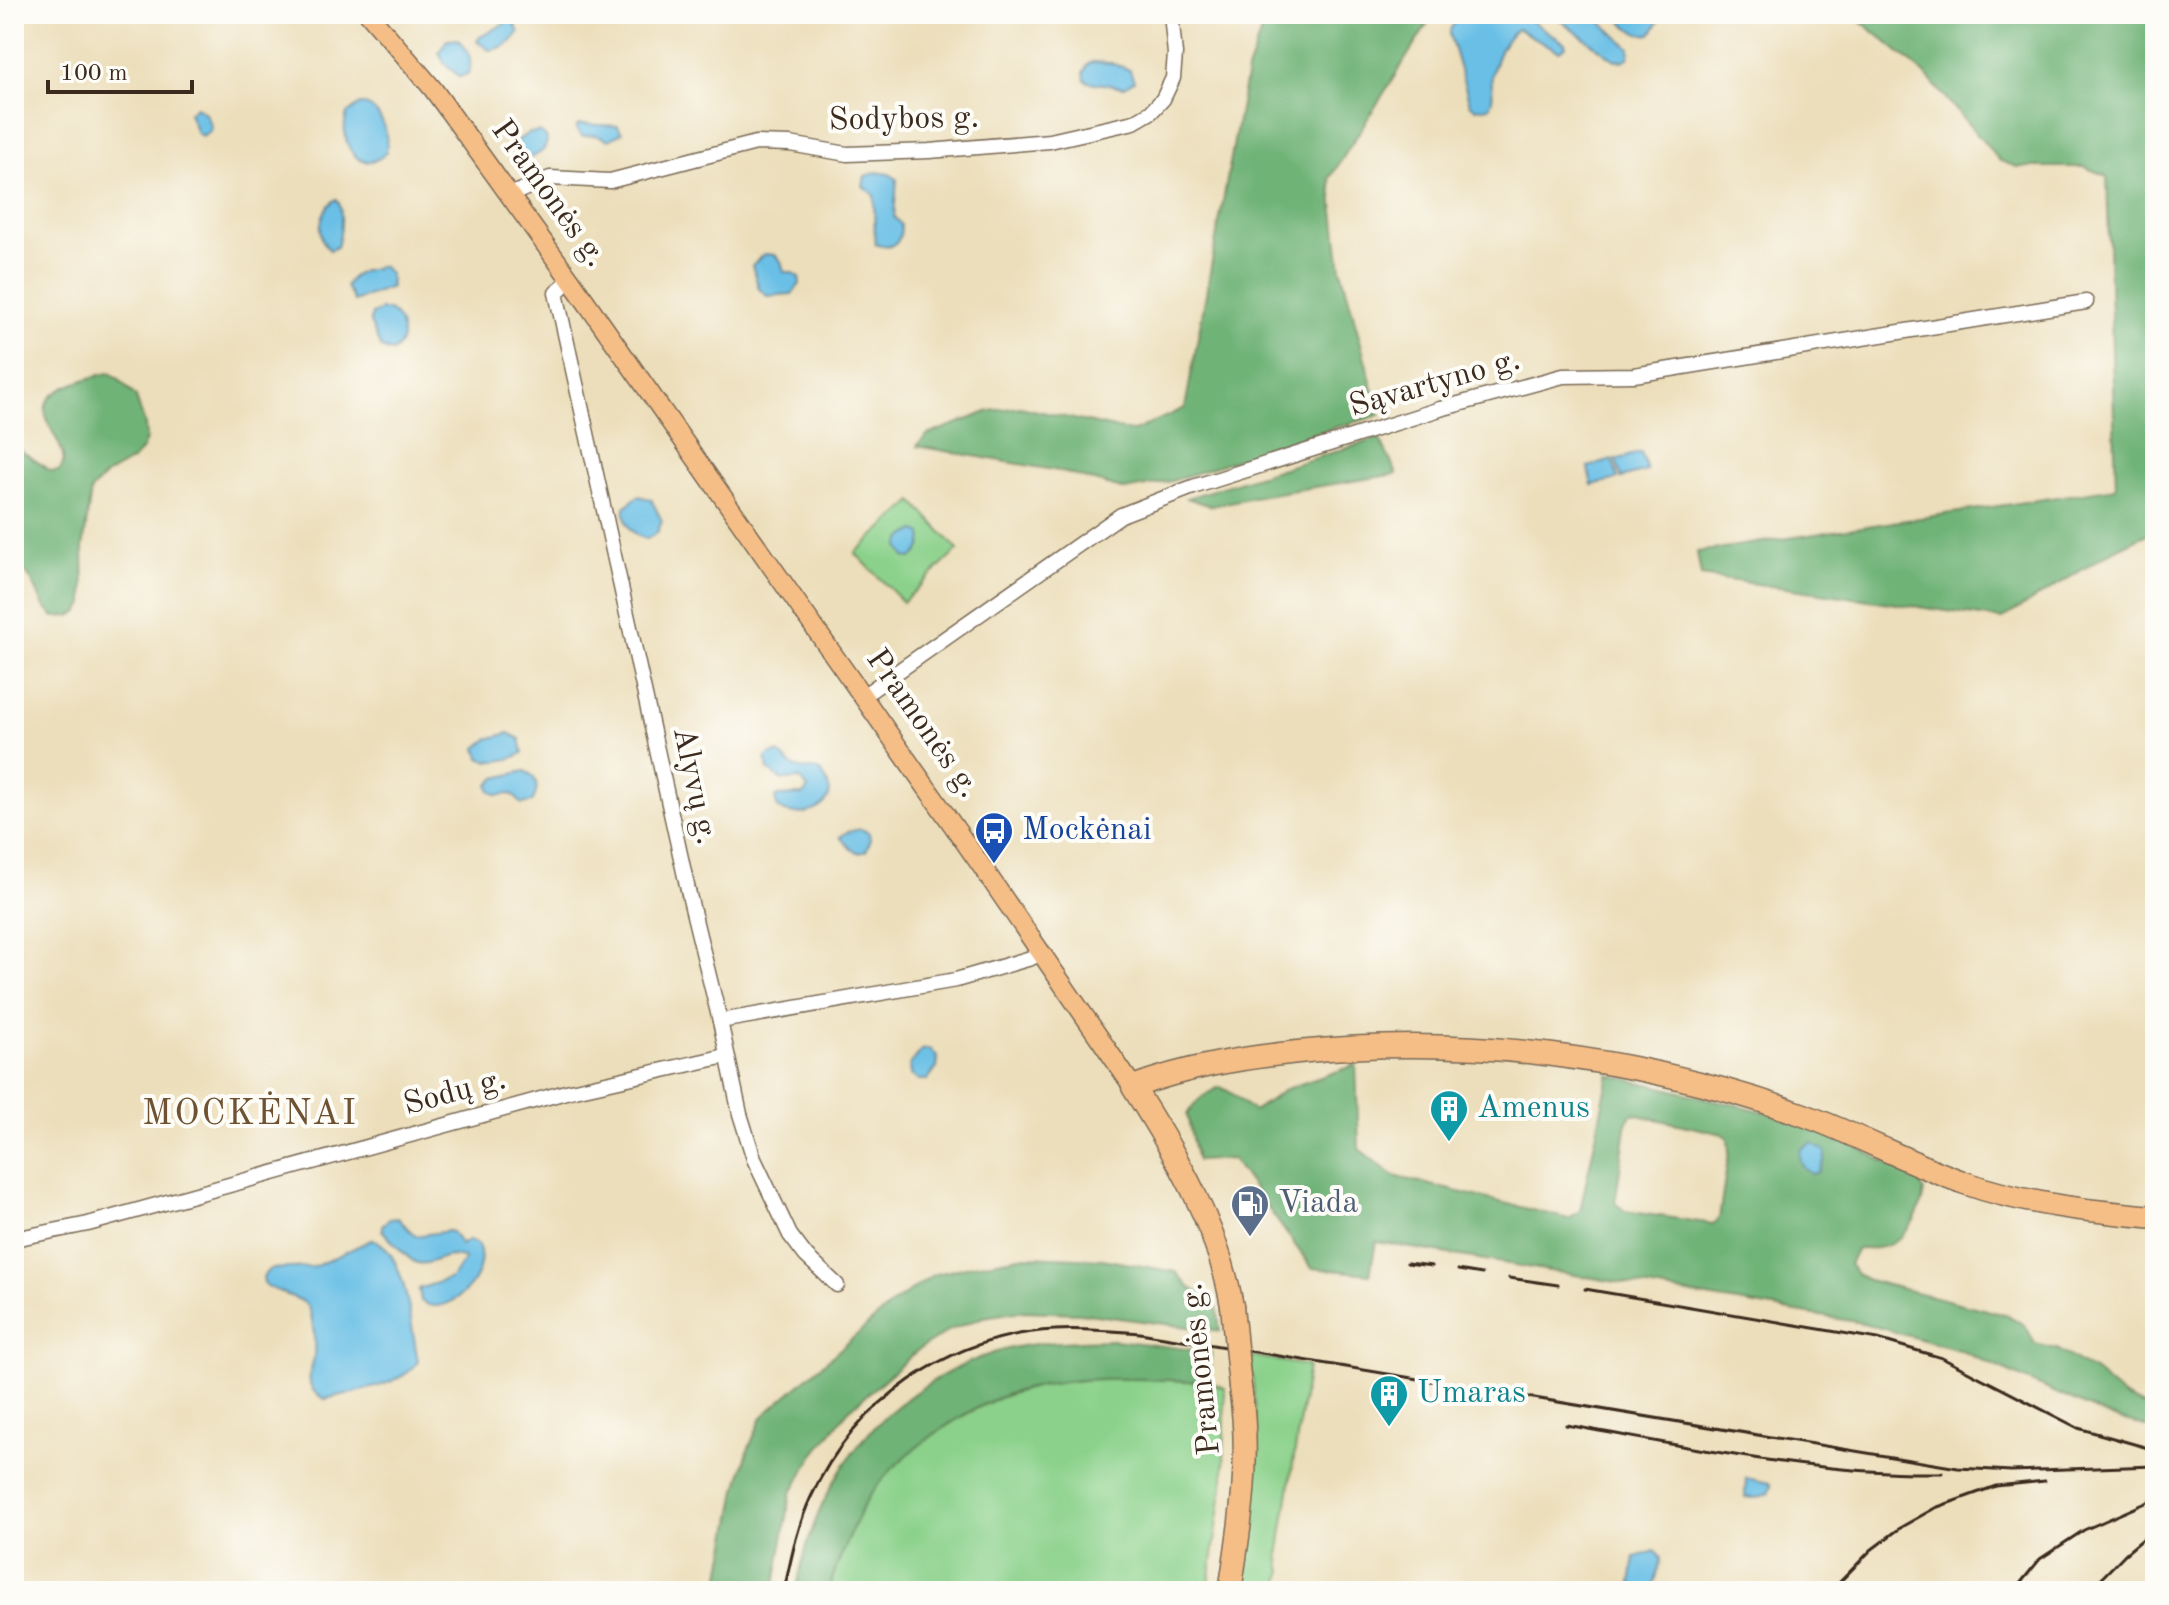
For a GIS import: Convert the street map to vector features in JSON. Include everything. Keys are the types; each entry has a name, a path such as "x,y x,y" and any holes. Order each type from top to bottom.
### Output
{"highway":[{"path":"1133,1087 1199,1067 1332,1048 1458,1046 1576,1058 1692,1082 1759,1101 1837,1128 1965,1183 2007,1196 2055,1206 2155,1217"},
{"name":"Pramonės g.","path":"1133,1087 1174,1154 1205,1216 1219,1250 1232,1306 1246,1436 1246,1467 1244,1503 1230,1591"}],"main road":[{"name":"Pramonės g.","path":"369,14 433,89 570,279 1042,952 1133,1087"}],"street":[{"name":"Sodybos g.","path":"510,195 550,178 610,181 756,143 790,144 847,154 929,151 1050,141 1134,122 1151,112 1163,99 1173,78 1175,54 1171,14"},
{"name":"Alyvų g.","path":"570,279 556,293 740,1114 754,1159 790,1235 806,1256 837,1285"},
{"name":"Sąvartyno g.","path":"863,696 1121,515 1193,487 1440,409 1563,376 1634,375 2086,302"},
{"path":"720,1021 956,980 1042,952"},
{"name":"Sodų g.","path":"14,1239 88,1224 566,1092 726,1056"}],"green space":[{"path":"1267,14 1434,14 1330,178 1341,269 1380,415 1309,435 1172,481 1125,490 1059,471 917,446 927,435 990,411 1020,407 1132,432 1185,408 1247,71"},
{"path":"1852,14 2155,14 2155,530 2116,549 2002,619 1701,576 1697,552 2116,488 2107,176 2084,167 2017,167 2000,161 1925,74"},
{"path":"110,373 136,397 146,439 134,459 106,475 91,490 83,548 84,604 79,612 70,616 54,617 45,608 32,581 14,557 14,446 51,471 59,471 63,460 61,449 46,415 46,404 55,394 73,384"},
{"path":"1379,438 1397,474 1211,506 1187,498"},
{"path":"913,501 958,550 903,602 855,553"},
{"path":"1356,1065 1359,1149 1394,1176 1569,1219 1580,1211 1609,1075 1766,1112 1848,1142 1920,1181 1924,1192 1919,1211 1902,1236 1886,1246 1857,1249 1849,1264 1856,1274 1868,1280 2006,1315 2018,1321 2027,1329 2035,1344 2057,1349 2095,1372 2123,1396 2155,1408 2155,1430 2108,1416 1959,1350 1863,1323 1376,1242 1370,1274 1312,1268 1232,1159 1197,1161 1187,1115 1201,1098 1220,1087 1254,1111 1286,1089","holes":["1633,1114 1723,1134 1728,1138 1729,1152 1719,1219 1713,1224 1625,1211 1615,1203 1627,1121"]},
{"path":"1026,1256 1102,1259 1176,1272 1189,1287 1217,1307 1220,1331 1080,1313 1023,1311 983,1317 950,1330 918,1350 848,1411 813,1456 791,1493 774,1591 718,1591 737,1490 748,1450 762,1417 892,1304 933,1275"},
{"path":"1115,1340 1211,1352 1208,1382 1070,1381 1025,1389 983,1405 939,1431 883,1479 859,1515 829,1591 796,1591 815,1521 830,1490 868,1434 893,1410 953,1370 999,1351 1040,1344"},
{"path":"1251,1356 1308,1366 1279,1555 1282,1572 1278,1591 1240,1591 1253,1512 1258,1451"},
{"path":"1107,1377 1208,1382 1225,1388 1224,1477 1208,1591 829,1591 846,1542 869,1496 917,1446 960,1418 1003,1397 1043,1385"}],"water":[{"path":"1459,14 1521,14 1566,46 1559,51 1518,29 1513,32 1501,48 1494,68 1489,107 1476,109 1470,104 1450,36"},
{"path":"1552,14 1603,14 1600,21 1630,48 1629,57 1623,61 1615,60"},
{"path":"1613,14 1659,14 1661,18 1651,34 1645,34 1630,28"},
{"path":"509,21 519,32 506,45 489,50 477,41 480,37"},
{"path":"458,39 470,59 469,73 460,77 444,63 439,52 447,40"},
{"path":"1092,62 1112,63 1130,70 1134,81 1124,87 1089,82 1085,80 1084,72"},
{"path":"360,104 373,110 383,123 387,147 385,154 375,160 358,158 352,152 345,134 347,114"},
{"path":"196,107 205,113 211,126 210,131 202,136 197,133 189,113"},
{"path":"583,124 618,126 622,133 609,140 595,135 582,136 576,129"},
{"path":"540,132 547,138 542,151 529,158 518,154 515,149 518,140 529,133"},
{"path":"877,172 897,179 894,217 901,225 901,231 898,241 887,247 875,244 874,195 863,186 865,176"},
{"path":"337,199 341,209 341,229 337,247 330,250 322,238 321,223 326,209"},
{"path":"765,254 775,255 781,261 784,272 799,277 800,284 792,294 767,296 759,289 752,265"},
{"path":"382,266 389,273 391,287 354,301 346,286 349,281 361,272"},
{"path":"381,310 394,314 402,331 400,343 392,352 381,348 370,322 372,314"},
{"path":"1641,452 1647,471 1621,478 1616,460"},
{"path":"1613,460 1618,479 1592,485 1588,467"},
{"path":"638,496 651,499 662,521 657,533 647,539 632,531 625,518 625,507"},
{"path":"917,531 922,534 921,548 911,558 905,557 900,544 905,536"},
{"path":"509,733 520,739 523,753 502,760 480,758 477,748 488,739"},
{"path":"778,753 793,766 819,770 823,774 830,792 823,805 800,814 778,808 777,796 803,795 808,789 801,779 782,780 768,770 766,758"},
{"path":"525,771 536,784 532,802 522,804 512,794 498,795 491,791 489,785 496,778"},
{"path":"861,829 869,833 870,841 866,851 860,853 851,849 840,837"},
{"path":"930,1049 938,1058 937,1068 927,1080 918,1080 911,1075 910,1064 922,1050"},
{"path":"1812,1143 1825,1151 1825,1159 1819,1172 1812,1174 1803,1167 1800,1157 1801,1149"},
{"path":"398,1218 415,1236 448,1231 461,1245 468,1240 477,1244 479,1269 465,1292 443,1305 431,1306 421,1301 419,1289 451,1278 465,1259 451,1256 426,1263 415,1262 382,1230 382,1225 390,1219"},
{"path":"373,1239 393,1259 400,1275 418,1361 411,1370 390,1382 325,1399 315,1393 310,1383 314,1344 308,1307 268,1287 264,1276 270,1269 314,1267"},
{"path":"1746,1478 1769,1483 1768,1494 1756,1498 1745,1497"},
{"path":"1656,1551 1661,1559 1653,1590 1631,1585 1635,1557"}],"railway":[{"path":"1407,1263 1432,1266"},
{"path":"1458,1270 1482,1274"},
{"path":"1509,1278 1558,1285"},
{"path":"1585,1289 1878,1339 1942,1358 2078,1428 2155,1450"},
{"path":"784,1591 798,1531 811,1497 830,1463 853,1432 880,1404 910,1380 943,1360 978,1345 1016,1335 1055,1330 1140,1333 1958,1468 2011,1471 2155,1466"},
{"path":"1566,1425 1800,1464 1942,1473"},
{"path":"1831,1591 1871,1550 1903,1526 1935,1508 1996,1486 2045,1481"},
{"path":"2014,1591 2040,1559 2084,1530 2155,1499"},
{"path":"2089,1591 2155,1529"}],"place":[{"name":"Mockėnai","path":"994,865"},
{"name":"Amenus","path":"1449,1143"},
{"name":"Viada","path":"1250,1238"},
{"name":"Umaras","path":"1389,1428"}],"district":[{"name":"MOCKĖNAI","path":"250,1115"}]}
